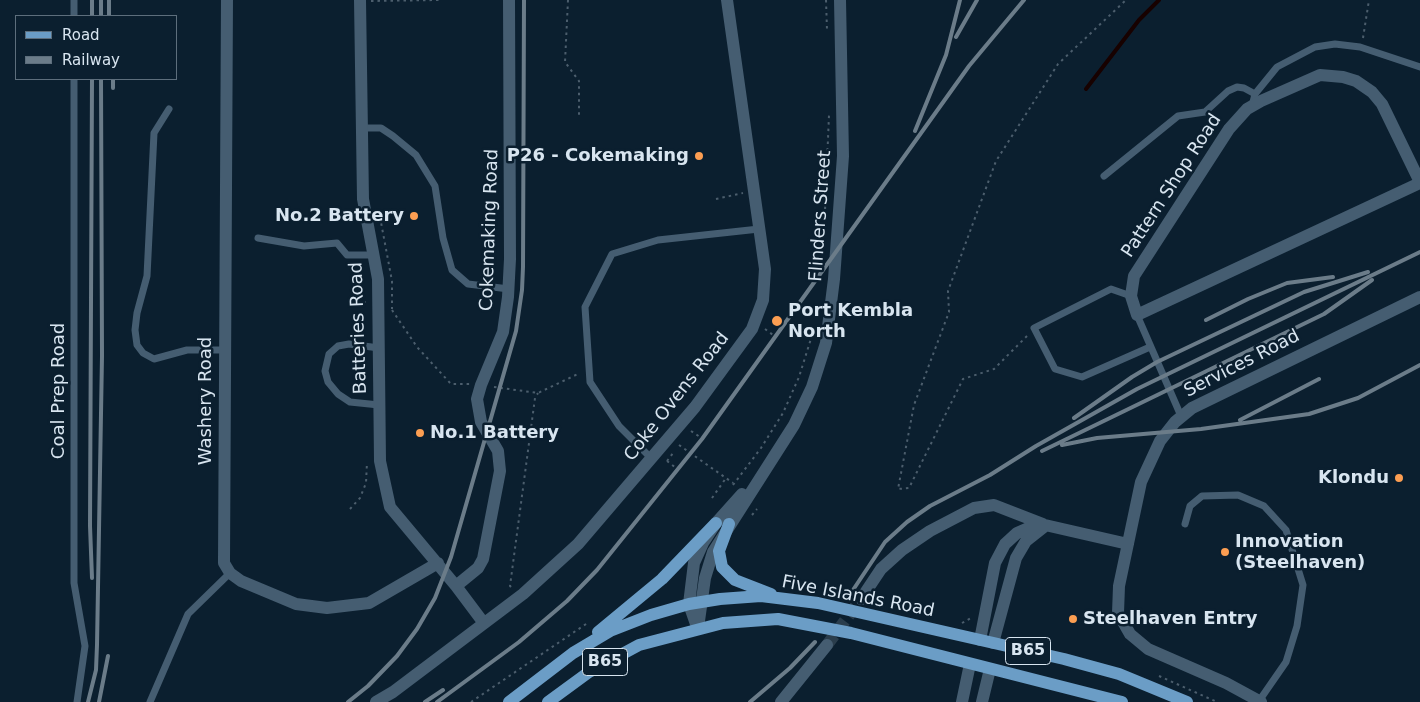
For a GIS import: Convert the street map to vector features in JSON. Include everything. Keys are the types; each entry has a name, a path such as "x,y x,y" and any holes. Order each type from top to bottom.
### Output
{"main road":[{"path":"722,524 719,560 724,571 740,582 781,597"},
{"path":"573,652 662,578 722,524"},
{"name":"Five Islands Road","path":"508,702 573,652 595,638 622,626 690,604 739,597 781,597 818,603 1064,659 1119,674 1187,702"},
{"name":"Five Islands Road","path":"548,702 589,672 625,652 654,640 698,628 744,620 778,619 802,622 851,633 1122,702"}],"street":[{"name":"Washery Road","path":"227,0 223,554 224,563 230,573"},
{"name":"Batteries Road","path":"363,0 363,199 378,279 380,461 390,507 438,563 483,622"},
{"name":"Cokemaking Road","path":"456,586 478,568 483,559 500,471 498,451 481,422 477,407 480,385 503,332 508,289 510,259 509,0"},
{"name":"Coke Ovens Road","path":"376,702 393,692 483,622 523,594 578,544 652,459 712,385 744,341 759,315 765,285 727,0"},
{"name":"Flinders Street","path":"698,628 690,604 694,563 703,543 722,524 787,437 803,408 819,366 831,316 841,187 844,91 840,0"},
{"name":"Pattern Shop Road","path":"1333,75 1350,79 1368,89 1382,104 1420,183 1136,315 1131,296 1134,276 1229,128 1253,100 1314,77 1333,75"},
{"name":"Services Road","path":"1260,701 1226,683 1148,649 1130,634 1118,613 1119,586 1128,544 1142,482 1153,454 1166,433 1181,416 1209,398 1420,297"},
{"path":"861,598 881,570 902,550 935,528 974,508 994,505 1050,526"},
{"name":"Flinders Street","path":"698,628 710,560 722,524"},
{"path":"980,640 993,571 1003,547 1011,538 1024,529 1041,524 1128,544"},
{"path":"992,644 1019,552 1035,532 1050,526"},
{"path":"230,573 241,581 296,604 327,608 369,604 438,563"},
{"path":"781,702 827,645"},
{"path":"962,702 970,664"},
{"path":"982,702 990,669"}],"lane":[{"path":"74,0 74,15"},
{"path":"1104,176 1178,116 1205,112 1228,91 1237,87 1244,88 1253,100 1280,65 1310,48 1335,44 1360,47 1420,67"},
{"name":"Coal Prep Road","path":"74,80 74,583 85,646 77,702"},
{"path":"169,109 154,133 147,276 137,313 135,330 137,345 143,353 154,359 187,350 224,350"},
{"path":"362,128 381,128 416,155 435,186 443,238 452,270 468,284 508,289"},
{"path":"652,459 619,426 590,382 585,306 612,254 658,240 759,229"},
{"path":"258,238 304,246 337,243 347,255 374,255"},
{"path":"1131,296 1112,289 1034,328 1055,369 1082,377 1150,347"},
{"name":"Pattern Shop Road","path":"1136,315 1181,416"},
{"path":"379,348 349,344 338,346 329,354 325,371 328,382 338,394 350,402 379,405"},
{"path":"1185,524 1190,506 1202,496 1238,495 1264,506 1286,530 1303,585 1297,626 1286,662 1260,701"},
{"path":"150,702 188,614 230,573"}],"path":[{"path":"363,0 440,0"},
{"path":"568,0 565,62 579,81 580,117"},
{"path":"826,0 828,39"},
{"path":"1034,328 994,369 962,379 909,488 898,489 914,405 949,312 948,291 996,161 1058,64 1126,0"},
{"path":"1360,47 1365,32 1369,0"},
{"path":"824,237 829,111"},
{"path":"392,319 392,309 417,347 451,384 480,385 538,392 589,369"},
{"path":"729,489 761,448 783,412 799,377 816,326"},
{"path":"763,328 773,335"},
{"path":"523,594 510,586 535,398 538,392"},
{"path":"689,430 700,437"},
{"path":"679,444 734,483"},
{"path":"350,509 360,498 366,483 367,455"},
{"path":"667,461 676,468"},
{"path":"712,498 726,478"},
{"path":"748,514 753,507 757,509"},
{"path":"471,702 592,620"}],"waterway":[{"path":"1086,89 1139,20 1159,0"}],"tunnel":[{"path":"827,645 861,599"}],"railway":[{"path":"92,0 92,15"},
{"path":"101,0 101,15"},
{"path":"109,0 109,15"},
{"path":"348,702 368,686 397,656 417,629 435,598 451,557 516,331 522,290 523,267 524,0"},
{"path":"915,131 946,55 960,0"},
{"path":"956,37 977,0"},
{"path":"437,702 519,642 567,601 597,570 702,439 969,66 1024,0"},
{"path":"92,80 90,526 92,578"},
{"path":"88,702 96,670 97,645 102,356 101,80"},
{"path":"113,80 113,88"},
{"path":"849,596 885,542 907,522 930,506 990,475 1036,446 1137,389 1420,252"},
{"path":"1074,418 1132,377 1157,362 1304,292 1368,272"},
{"path":"1206,320 1248,299 1287,283 1333,277"},
{"path":"1042,451 1324,314 1372,280"},
{"path":"1062,445 1097,438 1201,429 1309,414 1358,398 1420,365"},
{"path":"1240,420 1319,379"},
{"path":"750,702 790,668 815,642"},
{"path":"99,702 108,656"},
{"path":"425,702 443,690"}],"place":[{"name":"P26 - Cokemaking","path":"699,156"},
{"name":"No.2 Battery","path":"414,216"},
{"name":"Port Kembla North","path":"777,321"},
{"name":"No.1 Battery","path":"420,433"},
{"name":"Klondu","path":"1399,478"},
{"name":"Innovation (Steelhaven)","path":"1225,552"},
{"name":"Steelhaven Entry","path":"1073,619"}]}
